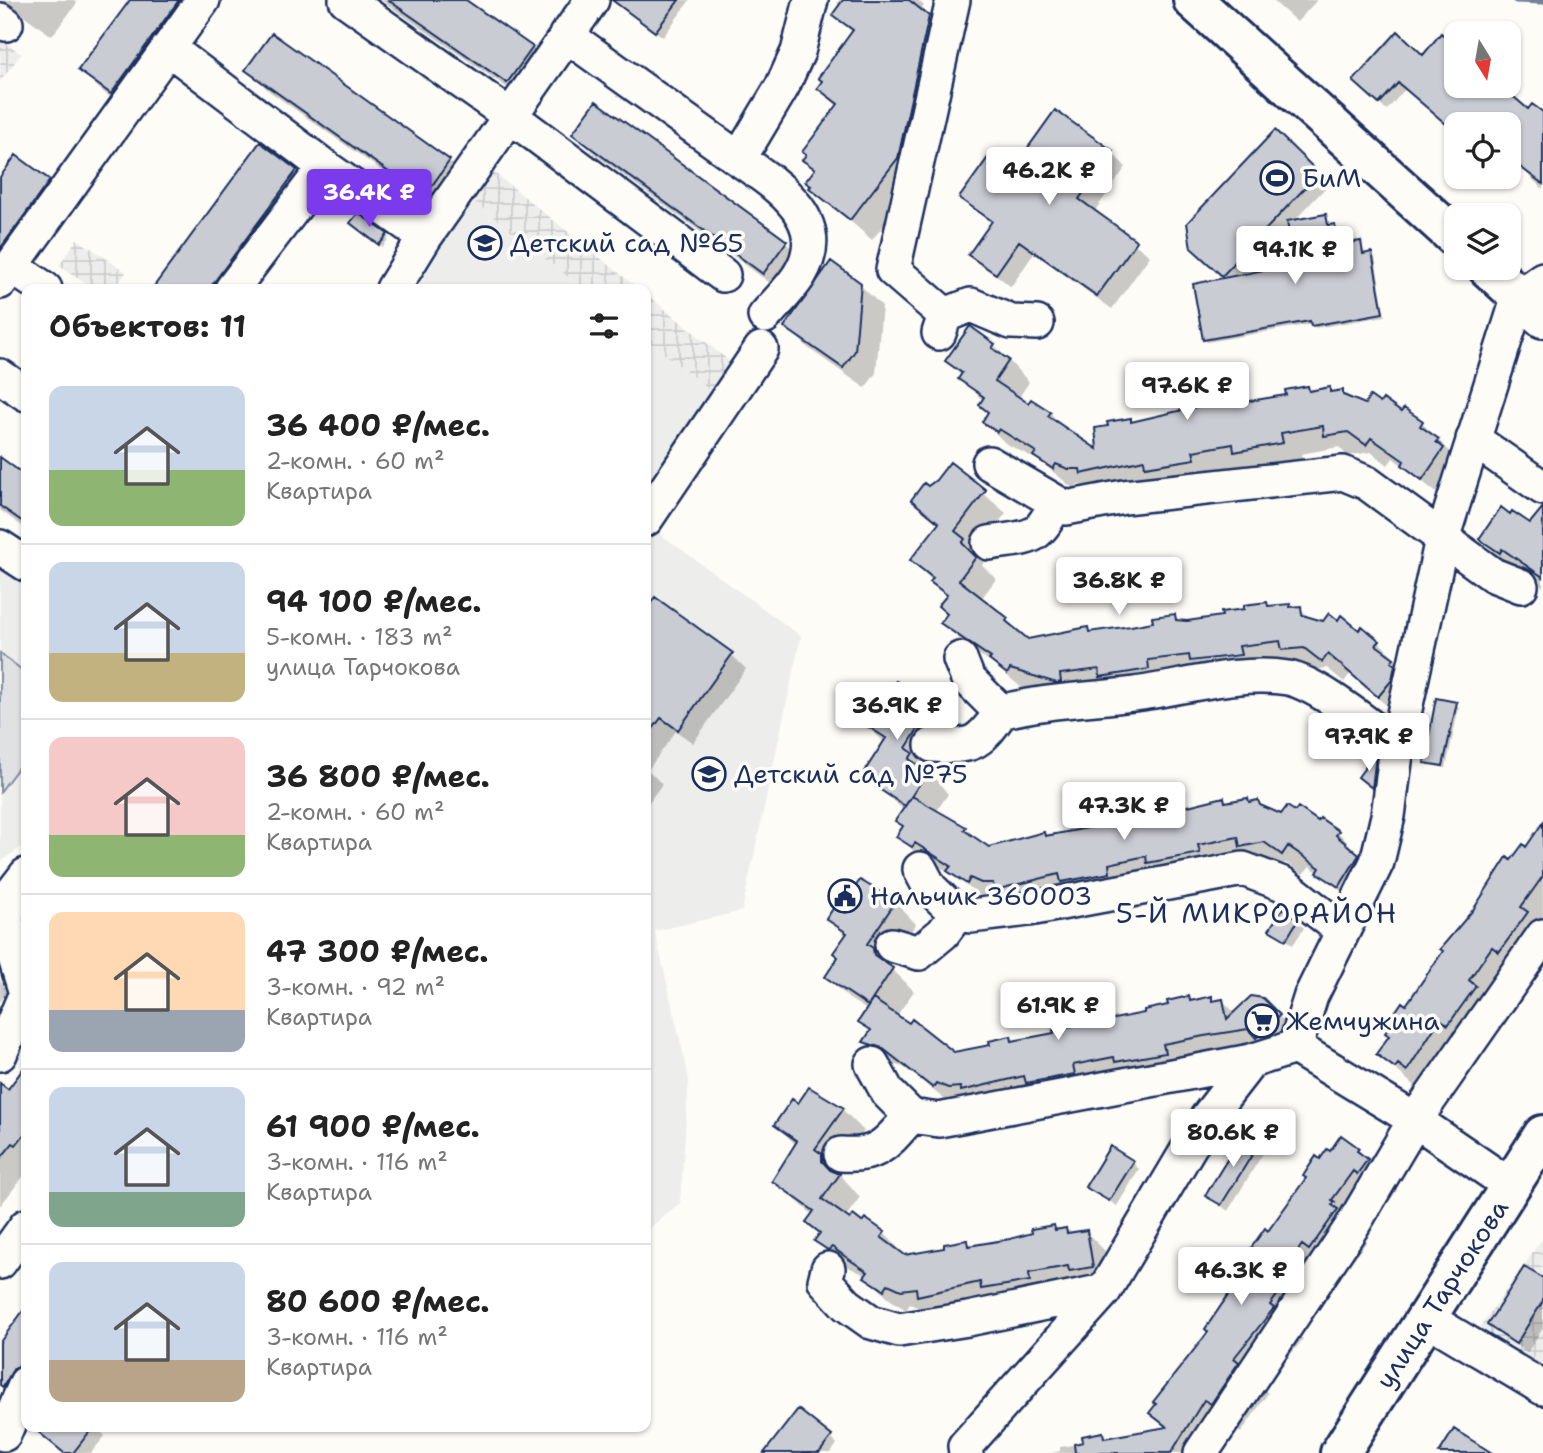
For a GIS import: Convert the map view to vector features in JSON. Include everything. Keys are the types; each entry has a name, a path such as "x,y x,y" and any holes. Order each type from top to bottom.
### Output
{"main road":[{"path":"1193,0 1444,228"},
{"path":"1507,280 1535,298"},
{"name":"улица Тарчокова","path":"1340,1453 1543,1135"}],"lane":[{"path":"31,284 6,275 203,0"},
{"path":"346,0 509,115 723,275"},
{"path":"396,284 425,236 592,0"},
{"path":"739,159 782,87 798,52 811,0"},
{"path":"953,0 893,270 942,324 971,305 1011,322 1037,323"},
{"path":"566,35 780,188 799,209 811,240 801,274 765,316"},
{"path":"168,48 325,167 425,236"},
{"path":"236,284 325,167"},
{"path":"1295,1047 1311,996 1377,862 1388,816 1397,746 1442,539 1473,439 1535,298"},
{"path":"651,512 761,349"},
{"path":"0,376 21,391"},
{"path":"1473,439 1543,488"},
{"path":"989,463 1066,508 1124,497 1343,473 1367,483 1493,575 1521,586"},
{"path":"989,543 1030,537 1044,528 1056,503"},
{"path":"0,547 21,561"},
{"path":"960,659 968,679 1001,712"},
{"path":"932,745 967,747 985,736 1001,712 1032,704 1247,678 1290,678 1330,698 1397,746"},
{"path":"920,869 930,888 957,914 971,916 1029,909 1243,869 1283,884 1343,931"},
{"path":"21,881 9,898 11,937 21,974"},
{"path":"892,945 919,953 943,933 957,914"},
{"path":"1201,1453 1351,1228 1415,1120 1543,936"},
{"path":"0,1054 21,1005"},
{"path":"872,1064 888,1093 911,1116 939,1120 1251,1061 1295,1047 1415,1120 1511,1186"},
{"path":"966,1453 965,1446 1104,1291 1206,1119 1251,1061"},
{"path":"841,1154 864,1156 887,1143 911,1116"},
{"path":"0,1262 21,1233"},
{"path":"828,1269 825,1281 847,1305 871,1322 899,1330 968,1320 1104,1291"},
{"path":"1426,1318 1543,1388"},
{"path":"4,1439 21,1396"}],"shaded area":[{"path":"0,38 21,54 0,82"},
{"path":"486,166 633,284 577,284 470,198"},
{"name":"Детский сад №65","path":"470,198 577,284 420,284"},
{"path":"77,239 126,272 118,284 87,284 59,265"},
{"path":"651,298 733,364 712,392 651,343"},
{"path":"651,343 712,392 651,485"},
{"name":"Детский сад №75","path":"653,529 801,636 742,911 655,931 689,1079 680,1203 651,1227"},
{"path":"0,560 21,575 21,847 0,862"},
{"path":"0,653 21,669 21,764 0,792"},
{"path":"1543,1238 1543,1368 1479,1328"}],"building":[{"path":"130,0 179,0 111,94 78,70"},
{"path":"388,0 466,0 533,47 507,83"},
{"path":"612,0 679,0 655,32"},
{"path":"843,0 909,0 929,16 898,158 850,220 809,188 811,186 805,182 815,169 802,160 806,155 802,152 838,104 817,88 822,81 818,78 853,30 832,15"},
{"path":"1398,31 1423,55 1441,33 1444,36 1444,98 1515,98 1528,109 1532,104 1543,112 1543,184 1521,168 1521,112 1444,112 1444,122 1398,83 1379,104 1353,81"},
{"path":"272,33 450,160 424,197 245,70"},
{"path":"596,101 787,241 763,274 572,134"},
{"path":"1055,110 1113,151 1079,199 1137,241 1097,296 1019,241 996,274 968,255 992,221 959,198 992,152 1014,167"},
{"path":"1275,130 1319,173 1222,276 1191,248 1187,223"},
{"path":"260,142 297,170 213,284 156,284"},
{"path":"16,155 50,180 0,249 0,177"},
{"path":"358,213 388,234 379,245 350,223"},
{"path":"1326,214 1328,225 1335,224 1337,234 1346,232 1348,243 1361,241 1363,254 1372,252 1383,313 1311,326 1310,321 1203,340 1193,284 1294,264 1287,221"},
{"path":"831,261 861,283 855,351 843,368 784,327"},
{"path":"970,326 995,344 992,348 1009,360 995,381 1028,403 1031,399 1051,412 1048,416 1097,449 1095,428 1108,426 1107,422 1131,418 1131,422 1217,402 1218,406 1286,395 1285,390 1308,386 1309,391 1330,387 1330,392 1343,390 1343,395 1365,404 1370,396 1380,403 1383,399 1401,412 1404,408 1423,421 1420,426 1439,439 1436,442 1444,448 1422,480 1402,465 1404,461 1371,438 1366,445 1348,432 1324,436 1323,426 1281,433 1283,443 1234,452 1233,444 1193,451 1195,459 1145,467 1144,460 1081,474 1080,469 1068,469 1056,464 1053,469 1033,456 1036,452 999,429 997,432 982,422 988,412 979,405 984,397 958,379 962,373 945,361"},
{"path":"0,457 21,472 21,521 0,506"},
{"path":"950,462 986,490 955,531 965,539 962,543 976,557 959,580 1008,618 1006,621 1028,639 1088,627 1089,632 1131,626 1153,622 1152,617 1175,614 1176,620 1187,621 1222,616 1221,612 1244,609 1244,605 1267,602 1268,606 1290,604 1290,607 1301,606 1302,615 1323,621 1329,613 1338,620 1341,615 1359,630 1362,626 1380,641 1376,645 1394,658 1391,662 1395,665 1392,680 1378,697 1328,654 1322,662 1304,648 1282,650 1280,641 1239,646 1241,655 1190,661 1189,655 1148,660 1149,669 1100,677 1099,669 1060,674 1061,682 1057,683 1010,669 1007,674 989,660 991,658 940,623 947,614 938,606 947,595 930,582 933,578 910,560 939,523 911,500 924,483 928,486 936,480"},
{"path":"1501,507 1530,523 1543,507 1543,577 1502,549 1500,553 1479,539"},
{"path":"655,597 733,653 678,730 661,718 651,731 651,603"},
{"path":"896,681 933,705 906,748 913,753 909,759 928,771 905,806 876,787 880,781 864,772 886,738 862,723 880,694 885,698"},
{"path":"1436,698 1457,702 1443,766 1424,763"},
{"path":"1376,755 1372,788 1358,777"},
{"path":"912,796 966,827 964,830 989,847 1044,832 1045,836 1109,824 1108,819 1133,815 1134,821 1177,812 1176,809 1224,797 1225,802 1248,798 1249,802 1258,800 1260,805 1281,814 1287,806 1295,811 1298,807 1318,821 1320,818 1339,831 1336,835 1359,855 1339,887 1317,873 1320,868 1288,846 1282,855 1264,842 1240,847 1238,837 1198,845 1200,853 1147,863 1146,856 1109,864 1110,873 1061,882 1059,874 995,890 993,883 981,883 970,878 967,884 947,871 951,866 915,843 912,847 896,837 903,826 895,821"},
{"path":"1543,822 1543,876 1521,907 1528,912 1499,952 1492,947 1469,980 1476,986 1448,1025 1440,1019 1407,1071 1398,1064 1395,1068 1376,1054 1389,1036 1385,1033 1392,1023 1389,1021 1402,1002 1406,1005 1443,951 1440,949 1473,910 1507,857 1511,860 1523,844 1526,847"},
{"path":"860,880 896,901 867,944 873,948 874,955 893,968 868,1006 825,977 838,957 833,953 847,933 826,919 845,891 850,894"},
{"path":"1283,908 1298,920 1286,940 1269,930"},
{"path":"1189,996 1190,1001 1212,996 1212,1001 1223,999 1227,1019 1251,996 1263,998 1280,1015 1256,1038 1248,1029 1204,1036 1163,1044 1165,1053 1115,1062 1114,1057 1073,1065 1075,1074 1026,1083 1024,1076 961,1091 960,1087 948,1088 936,1083 933,1088 882,1048 863,1042 871,1030 858,1022 873,999 909,1023 912,1019 954,1052 990,1045 989,1041 1011,1036 1012,1041 1054,1033 1053,1030 1076,1025 1076,1021 1098,1017 1099,1022 1144,1013 1144,1010 1168,1005 1167,1001"},
{"path":"21,1072 21,1138 16,1145 13,1143 0,1159 0,1083 8,1089"},
{"path":"809,1087 844,1108 815,1149 822,1154 822,1161 830,1170 840,1174 822,1199 850,1219 853,1215 862,1222 865,1218 885,1232 881,1237 905,1255 944,1248 944,1244 967,1240 968,1246 1010,1239 1032,1233 1031,1229 1054,1225 1055,1230 1066,1228 1067,1233 1087,1230 1093,1267 1069,1271 1068,1266 1029,1273 1030,1281 981,1289 980,1282 917,1296 916,1288 901,1290 888,1284 884,1290 864,1277 868,1272 832,1247 828,1250 814,1241 820,1233 806,1222 814,1211 772,1181 797,1141 774,1125 792,1099 798,1103"},
{"path":"1244,1132 1260,1142 1221,1205 1205,1196"},
{"path":"1341,1135 1359,1148 1357,1151 1368,1159 1357,1174 1353,1171 1332,1200 1335,1202 1332,1205 1338,1209 1309,1250 1302,1245 1278,1278 1286,1283 1270,1305 1274,1308 1234,1358 1239,1362 1211,1404 1204,1400 1171,1453 1075,1453 1074,1444 1083,1442 1082,1436 1103,1432 1104,1438 1167,1427 1149,1413 1156,1404 1153,1402 1208,1332 1205,1329 1251,1262 1248,1260 1255,1251 1251,1248 1265,1228 1268,1231 1306,1178 1303,1176 1316,1156 1320,1159 1327,1149 1330,1151"},
{"path":"1110,1146 1134,1161 1109,1201 1085,1187"},
{"path":"1524,1267 1543,1278 1543,1301 1516,1344 1487,1325"},
{"path":"21,1314 21,1366 14,1368 3,1387 0,1385 0,1342"},
{"path":"798,1409 832,1436 819,1453 764,1453"},
{"path":"1454,1429 1492,1453 1439,1453"},
{"path":"38,1432 89,1432 73,1453 64,1453"}],"waterway":[{"path":"1516,0 1543,1"}],"place":[{"name":"БиМ","path":"1277,178"},
{"name":"Детский сад №65","path":"485,243"},
{"name":"Детский сад №75","path":"709,774"},
{"name":"Нальчик 360003","path":"845,896"},
{"name":"Жемчужина","path":"1262,1021"}],"district":[{"name":"5-Й МИКРОРАЙОН","path":"1257,913"}]}
